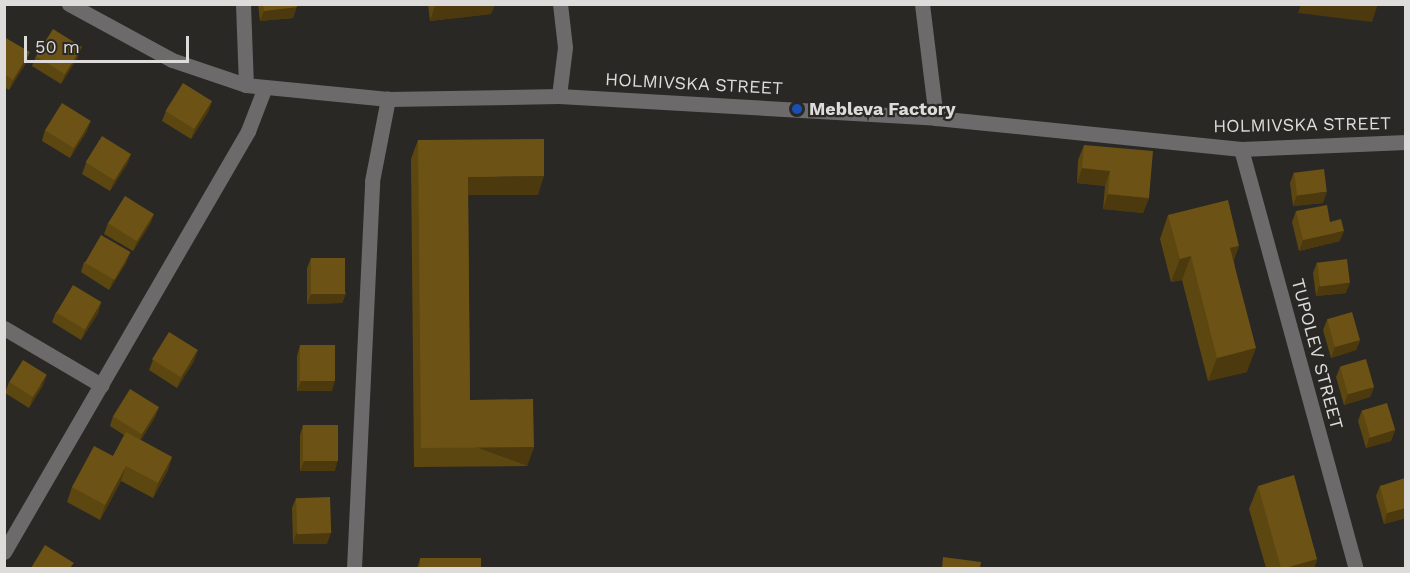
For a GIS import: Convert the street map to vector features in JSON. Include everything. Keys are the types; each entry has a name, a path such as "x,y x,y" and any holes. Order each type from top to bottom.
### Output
{"street":[{"name":"HOLMIVSKA STREET","path":"69,4 172,60 246,86 388,99 559,96 936,118 1241,149 1406,142"},
{"path":"243,4 246,86"},
{"path":"559,96 565,47 560,4"},
{"path":"922,4 936,118"},
{"path":"4,552 248,130 266,87"},
{"path":"354,568 372,181 388,99"},
{"name":"TUPOLEV STREET","path":"1241,149 1356,568"},
{"path":"4,328 101,386"}],"building":[{"path":"263,4 297,4 297,7 264,11"},
{"path":"53,29 82,47 65,74 36,56"},
{"path":"4,37 30,52 13,80 4,74"},
{"path":"183,83 212,101 194,129 166,111"},
{"path":"62,103 91,121 74,148 45,130"},
{"path":"102,136 131,154 114,180 86,162"},
{"path":"544,139 544,176 468,177 470,400 533,399 534,447 421,448 418,140"},
{"path":"1084,145 1153,151 1149,198 1108,194 1110,171 1082,168"},
{"path":"1324,169 1327,192 1297,195 1294,173"},
{"path":"125,196 154,214 137,241 108,223"},
{"path":"1228,200 1239,246 1230,248 1256,348 1217,358 1191,256 1180,259 1168,215"},
{"path":"1327,205 1330,222 1341,219 1344,231 1303,240 1296,211"},
{"path":"101,235 130,252 114,280 85,263"},
{"path":"311,258 345,258 345,294 311,294"},
{"path":"1347,259 1350,283 1320,286 1317,263"},
{"path":"73,285 101,302 85,329 57,312"},
{"path":"1352,312 1360,340 1335,347 1327,319"},
{"path":"169,332 198,350 181,377 152,359"},
{"path":"300,345 335,345 335,381 300,381"},
{"path":"1366,359 1374,387 1348,394 1340,366"},
{"path":"23,360 47,375 33,397 9,382"},
{"path":"130,389 159,407 142,434 113,416"},
{"path":"1387,403 1395,430 1370,437 1362,411"},
{"path":"303,425 338,425 338,461 303,461"},
{"path":"126,432 172,457 158,483 126,466 105,505 72,487 94,446 113,456"},
{"path":"1294,475 1317,559 1281,568 1258,486"},
{"path":"1405,478 1406,508 1387,513 1380,486"},
{"path":"330,497 331,533 297,534 296,498"},
{"path":"45,545 74,563 70,568 31,568"},
{"path":"943,557 981,562 980,568 942,568"},
{"path":"420,558 481,558 481,568 420,568"}],"place":[{"name":"Mebleva Factory","path":"797,109"}]}
